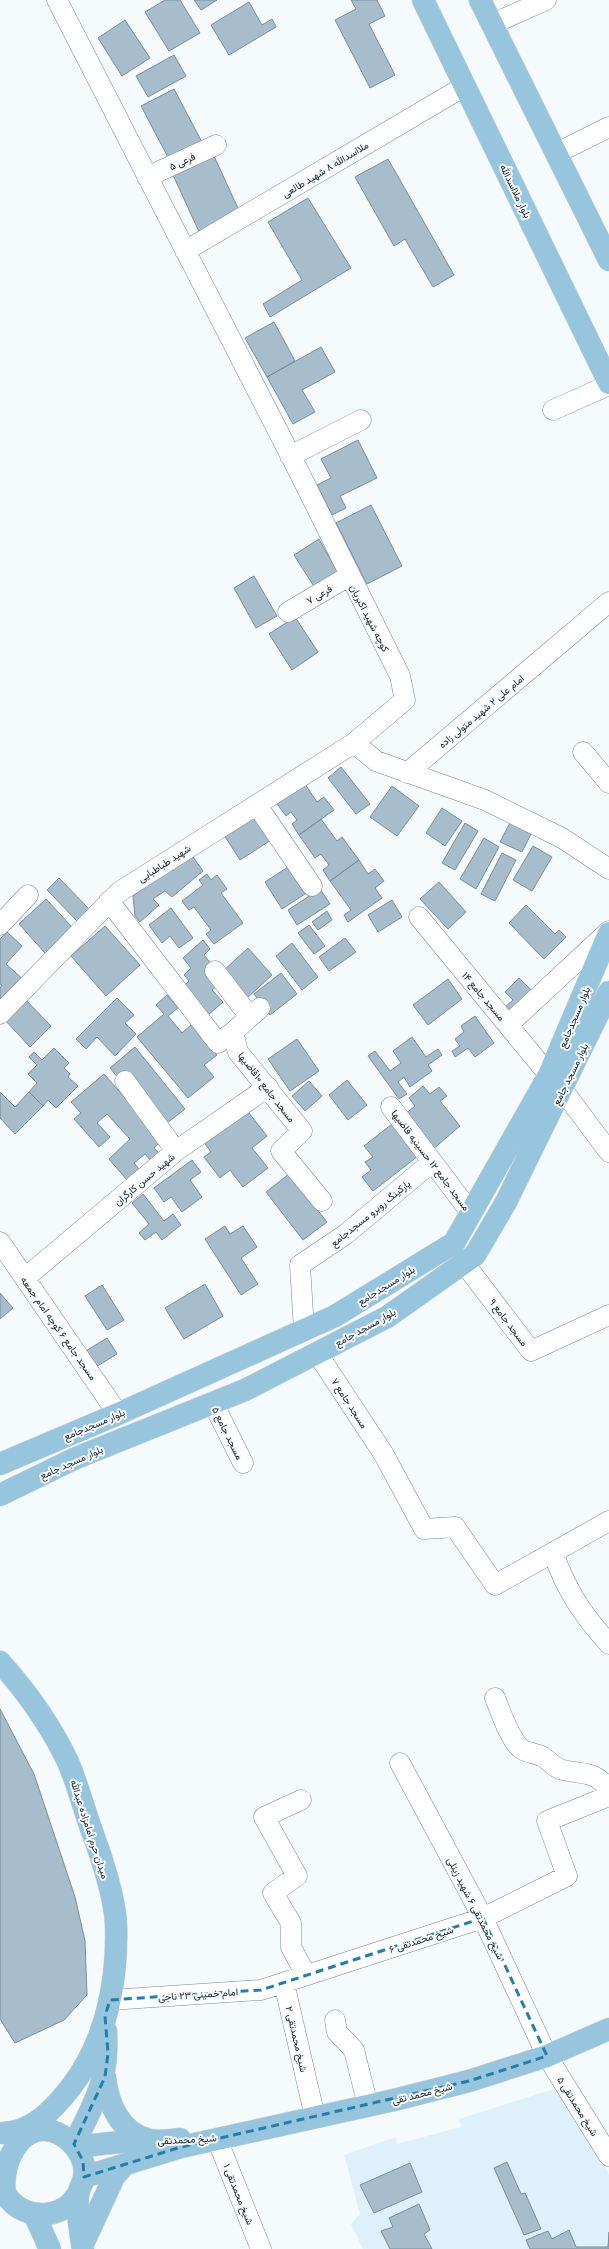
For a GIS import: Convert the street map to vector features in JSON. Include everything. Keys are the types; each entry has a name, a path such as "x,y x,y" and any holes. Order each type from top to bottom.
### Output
{"main road":[{"name":"بلوار ملااسدالله","path":"423,0 609,384"},
{"path":"480,0 609,260"},
{"name":"بلوار مسجدجامع","path":"0,1464 118,1414 335,1316 454,1243 470,1213 556,1082 609,932"},
{"name":"بلوار مسجد جامع","path":"0,1495 76,1458 245,1390 386,1317 475,1255 506,1202 556,1082 609,992"},
{"name":"میدان حرم امامزاده عبدالله","path":"0,1662 40,1714 68,1762 103,1861 116,1923 116,1954 108,2008 92,2056 60,2102 47,2115 30,2126 10,2133 0,2133"},
{"path":"74,2146 105,2077 108,2053 108,2008"},
{"name":"شیخ محمد تقی","path":"223,2138 368,2106 469,2081 547,2056 609,2029"},
{"name":"شیخ محمدتقی","path":"105,2077 107,2095 111,2109 123,2124 138,2136 151,2141 223,2138"},
{"path":"81,2185 67,2207 51,2214 34,2214 17,2207 6,2193 0,2176 2,2159 11,2144 25,2134 42,2130 59,2134 74,2146 83,2161 81,2185 83,2247"},
{"name":"شیخ محمدتقی","path":"81,2185 125,2164 223,2138"},
{"path":"74,2146 147,2139"},
{"path":"83,2247 114,2177 125,2164"},
{"path":"34,2214 50,2249"}],"street":[{"name":"کوچه شهید اکبریان","path":"57,0 301,476 349,576 400,676 406,700 354,743"},
{"path":"492,24 546,0"},
{"name":"ملااسدالله ۸ شهید طالعی","path":"185,251 465,86"},
{"path":"557,153 609,127"},
{"name":"فرعی ۵","path":"147,177 216,144"},
{"path":"553,410 609,384"},
{"path":"290,456 361,420"},
{"name":"فرعی ۷","path":"288,612 349,576"},
{"name":"امام علی ۲ شهید متولی زاده","path":"407,772 609,602"},
{"path":"354,743 376,761 485,800 562,838 609,869"},
{"name":"شهید طباطبایی","path":"0,1014 109,902 126,888 354,743"},
{"path":"583,752 609,782"},
{"path":"257,805 312,886"},
{"path":"0,925 28,895"},
{"path":"109,902 218,1043 255,1013 215,971"},
{"name":"مسجد جامع ۱۴","path":"419,917 556,1082 609,1152"},
{"path":"508,1025 609,932"},
{"name":"مسجد جامع ۱۰قاضیها","path":"233,1032 238,1052 268,1087 302,1131 281,1151 322,1201"},
{"path":"125,1081 176,1151"},
{"name":"شهید حسن کارگران","path":"25,1278 176,1151 268,1087"},
{"name":"مسجد جامع ۱۲ حسینیه قاضیها","path":"391,1107 470,1213"},
{"name":"پارکینگ روبرو مسجدجامع","path":"304,1330 300,1266 346,1234 432,1162"},
{"name":"مسجد جامع ۶ کوچه امام جمعه","path":"0,1242 118,1414"},
{"name":"مسجد جامع ۹","path":"464,1263 530,1351 609,1316"},
{"name":"مسجد جامع ۷","path":"317,1353 383,1453 424,1529 455,1527 495,1585 553,1554"},
{"name":"مسجد جامع ۵","path":"213,1403 243,1464"},
{"path":"609,1521 553,1554 564,1583 586,1618 609,1644"},
{"path":"495,1698 506,1724 520,1748 544,1757 553,1766 562,1770 587,1772 601,1780 609,1789"},
{"name":"شیخ محمدتقی ۶ شهید زینلی","path":"400,1763 483,1918 547,2056"},
{"name":"شیخ محمدتقی ۶","path":"306,1975 483,1918 567,1876 547,1821 609,1796"},
{"path":"284,1983 306,1975 291,1947 292,1923 272,1893 297,1876 264,1817 301,1800"},
{"name":"امام خمینی ۲۳ ناجی","path":"108,2008 261,1990 284,1983"},
{"name":"شیخ محمدتقی ۲","path":"284,1983 315,2117"},
{"path":"335,2020 337,2032 354,2050 368,2106"},
{"name":"شیخ محمدتقی ۵","path":"547,2056 609,2156"},
{"name":"شیخ محمدتقی ۱","path":"223,2138 261,2249"}],"highlighted area":[{"path":"483,1918 547,2056 469,2081 181,2147 84,2177 83,2161 74,2144 105,2077 108,2053 105,2016 110,2000 261,1990"}],"shaded area":[{"path":"560,2087 609,2175 609,2249 363,2249 351,2224 360,2214 344,2155 396,2137 397,2144 461,2127 459,2119"}],"building":[{"path":"165,0 180,0 200,33 169,51 145,12"},
{"path":"194,0 217,0 201,10"},
{"path":"351,0 377,0 385,16 369,24 395,75 370,88 335,20 356,9"},
{"path":"249,2 262,25 272,19 276,27 229,55 211,25"},
{"path":"125,20 150,58 122,76 98,38"},
{"path":"174,55 186,76 148,97 136,76"},
{"path":"174,89 204,146 171,163 141,106"},
{"path":"214,156 242,217 201,236 173,175"},
{"path":"388,159 454,275 433,287 405,239 394,246 355,177"},
{"path":"308,198 351,268 270,317 263,304 302,280 268,222"},
{"path":"274,322 295,361 267,377 245,338"},
{"path":"321,347 335,372 302,390 315,412 293,424 267,377"},
{"path":"358,440 377,478 340,496 346,508 332,515 317,485 331,478 321,459"},
{"path":"371,505 402,566 367,584 336,523"},
{"path":"319,539 338,573 315,588 294,555"},
{"path":"254,576 277,616 256,628 234,588"},
{"path":"295,617 318,652 292,670 269,634"},
{"path":"341,767 370,804 356,814 328,778"},
{"path":"305,784 317,802 324,797 334,810 299,835 292,824 297,820 291,812 286,816 277,804"},
{"path":"392,786 419,806 397,836 370,817"},
{"path":"442,808 462,821 445,846 426,833"},
{"path":"255,815 271,840 240,860 224,835"},
{"path":"321,819 337,841 342,837 359,860 330,881 323,870 329,865 321,854 315,858 299,835"},
{"path":"511,821 532,832 522,852 500,842"},
{"path":"465,823 478,831 455,870 442,863"},
{"path":"484,838 499,847 476,889 460,879"},
{"path":"533,846 552,857 532,891 513,880"},
{"path":"502,853 516,860 495,901 481,894"},
{"path":"191,854 203,871 172,897 165,891 153,899 159,905 140,922 135,916 133,896"},
{"path":"359,860 368,874 375,869 384,881 375,888 382,898 348,922 344,915 351,910 330,881"},
{"path":"288,867 305,894 282,909 265,882"},
{"path":"207,874 211,880 217,875 227,889 221,893 243,923 214,944 206,934 211,930 194,907 189,910 182,901 203,885 199,880"},
{"path":"59,878 90,910 78,922 47,890"},
{"path":"439,882 466,912 448,929 420,899"},
{"path":"320,889 330,904 297,925 288,910"},
{"path":"46,899 72,927 45,953 19,924"},
{"path":"392,900 402,917 378,932 368,915"},
{"path":"526,905 555,934 559,930 566,937 544,959 509,923"},
{"path":"171,908 193,938 179,948 170,936 162,943 149,925"},
{"path":"327,911 332,920 318,930 312,922"},
{"path":"309,925 325,946 314,954 298,933"},
{"path":"105,926 140,965 106,996 71,956"},
{"path":"7,932 22,946 6,964 25,981 4,1003 0,999 0,988 2,985 0,984 0,939"},
{"path":"345,938 356,952 329,971 319,957"},
{"path":"203,940 210,949 204,955 212,965 219,984 212,990 223,1002 208,1015 184,986 189,981 184,975 191,968 183,958"},
{"path":"292,943 318,977 302,990 276,956"},
{"path":"248,948 272,975 245,1000 221,973"},
{"path":"281,973 297,994 270,1015 254,994"},
{"path":"519,978 535,994 512,1017 504,1008 513,1000 505,992"},
{"path":"448,979 462,999 428,1025 413,1005"},
{"path":"167,995 178,1008 168,1016 182,1033 191,1025 217,1055 204,1065 214,1077 188,1098 137,1037 164,1014 156,1005"},
{"path":"117,998 134,1015 125,1023 136,1034 115,1056 97,1037 86,1049 76,1039"},
{"path":"25,999 51,1026 30,1047 4,1019"},
{"path":"475,1016 494,1043 475,1057 468,1048 455,1057 452,1051 460,1046 455,1039 464,1032 461,1026"},
{"path":"412,1037 426,1057 438,1049 442,1055 428,1065 432,1071 410,1087 404,1077 398,1082 407,1094 399,1099 368,1056 375,1051 390,1071 401,1063 393,1051"},
{"path":"297,1039 319,1071 290,1091 268,1059"},
{"path":"135,1047 185,1109 167,1123 119,1079 110,1068"},
{"path":"54,1048 69,1063 64,1068 70,1074 68,1077 78,1086 56,1108 48,1100 43,1106 29,1092 37,1083 28,1074 37,1065 29,1057 34,1052 42,1060"},
{"path":"104,1074 162,1140 154,1148 161,1155 153,1163 145,1154 134,1163 139,1169 127,1180 109,1159 130,1139 107,1114 97,1123 110,1137 99,1147 74,1119 81,1113 71,1102"},
{"path":"347,1080 367,1105 348,1120 329,1095"},
{"path":"309,1081 322,1096 305,1111 292,1096"},
{"path":"423,1086 430,1094 439,1087 447,1096 440,1101 460,1126 432,1150 404,1115 415,1106 409,1098"},
{"path":"0,1092 15,1107 29,1092 43,1106 15,1134 0,1118"},
{"path":"245,1108 267,1136 252,1148 268,1168 243,1187 230,1170 220,1178 204,1157 211,1152 203,1141"},
{"path":"397,1120 422,1153 373,1191 362,1177 371,1170 365,1162 373,1157 364,1146"},
{"path":"192,1160 201,1172 190,1180 202,1197 182,1212 171,1197 164,1202 154,1188"},
{"path":"289,1174 327,1222 303,1240 266,1192"},
{"path":"143,1194 164,1221 173,1214 181,1225 162,1240 156,1232 145,1240 139,1233 149,1224 132,1203"},
{"path":"225,1226 230,1234 243,1226 257,1247 241,1258 258,1284 241,1295 205,1239"},
{"path":"205,1284 223,1316 184,1339 165,1308"},
{"path":"102,1285 124,1320 107,1330 85,1296"},
{"path":"0,1293 13,1308 0,1319"},
{"path":"107,1338 117,1354 94,1368 84,1352"},
{"path":"0,1709 34,1774 75,1897 85,1941 87,1995 64,2020 15,2043 0,2019"},
{"path":"507,2162 521,2194 525,2193 541,2229 524,2235 494,2168"},
{"path":"410,2163 422,2192 374,2213 360,2185"},
{"path":"419,2204 430,2230 424,2234 432,2249 390,2249 381,2231 393,2227 389,2218"},
{"path":"569,2230 576,2247 608,2247 609,2232 609,2249 530,2249 526,2240 548,2231 552,2239"}]}
